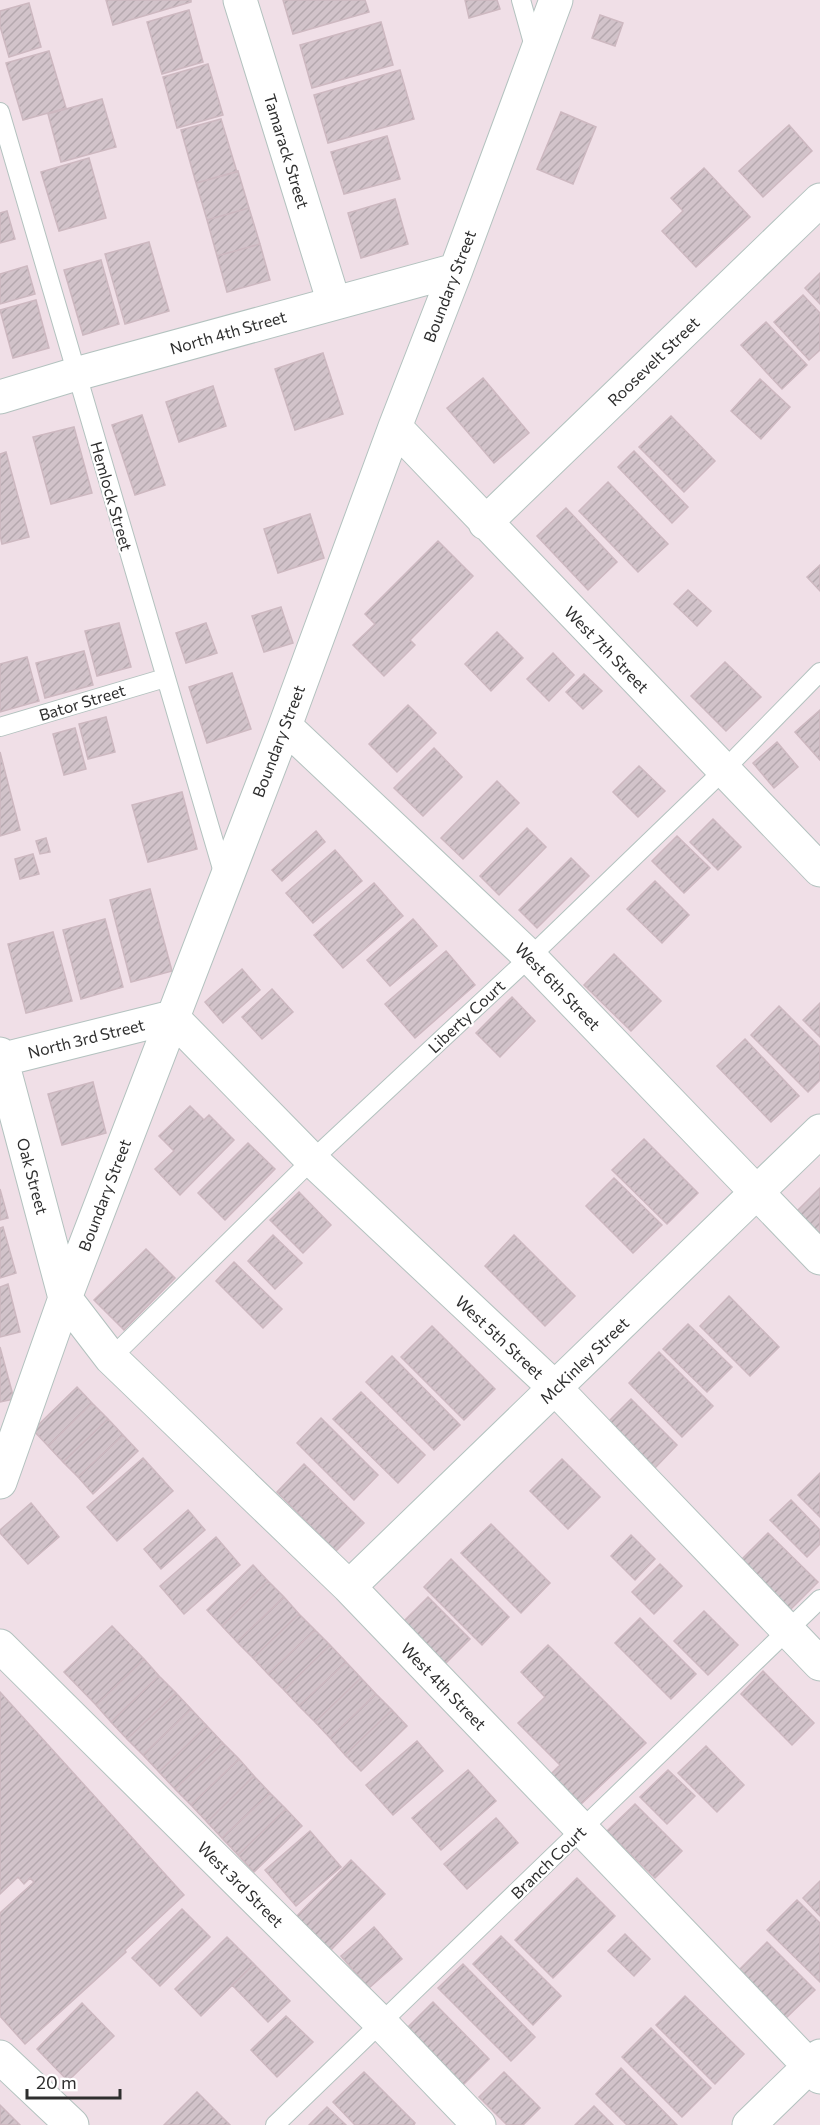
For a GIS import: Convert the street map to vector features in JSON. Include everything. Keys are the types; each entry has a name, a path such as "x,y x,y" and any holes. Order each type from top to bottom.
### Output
{"street":[{"name":"Tamarack Street","path":"240,0 334,303"},
{"name":"Boundary Street","path":"0,1482 65,1298 285,726 556,0"},
{"name":"Roosevelt Street","path":"485,523 820,200"},
{"name":"North 4th Street","path":"0,397 456,270"},
{"name":"West 7th Street","path":"395,427 820,870"},
{"name":"West 6th Street","path":"285,726 530,957 820,1258"},
{"name":"North 3rd Street","path":"0,1058 172,1017"},
{"name":"West 5th Street","path":"172,1017 312,1160 555,1388 820,1664"},
{"name":"Oak Street","path":"0,1058 65,1298"},
{"name":"McKinley Street","path":"348,1587 820,1131"},
{"name":"West 4th Street","path":"65,1298 111,1358 348,1587 582,1829 817,2066"},
{"name":"West 3rd Street","path":"0,1646 381,2023 479,2125"},
{"path":"0,2057 72,2125"},
{"path":"749,2125 817,2066"}],"lane":[{"path":"521,0 536,52"},
{"name":"Hemlock Street","path":"0,112 225,879"},
{"name":"Liberty Court","path":"111,1358 312,1160 530,957 724,770 820,672"},
{"name":"Bator Street","path":"0,727 165,678"},
{"name":"Branch Court","path":"275,2125 820,1599"}],"building":[{"path":"106,0 191,0 191,2 113,25"},
{"path":"283,0 365,0 369,12 293,34"},
{"path":"465,0 497,0 500,9 469,18"},
{"path":"29,3 41,47 9,57 0,26 0,11"},
{"path":"189,10 203,62 162,74 147,22"},
{"path":"600,15 623,23 615,46 592,38"},
{"path":"381,22 393,65 312,88 300,45"},
{"path":"49,51 66,108 23,120 6,63"},
{"path":"208,64 223,115 177,128 163,77"},
{"path":"400,70 414,119 328,143 314,95"},
{"path":"102,99 116,147 61,162 48,114"},
{"path":"561,112 596,127 573,184 537,169"},
{"path":"221,119 237,172 196,183 181,130"},
{"path":"789,125 812,151 763,197 739,171"},
{"path":"387,136 400,179 344,194 331,152"},
{"path":"89,158 106,218 59,231 41,172"},
{"path":"704,168 750,217 696,267 662,231 683,211 671,198"},
{"path":"238,171 249,208 207,220 196,183"},
{"path":"395,199 408,244 361,258 348,213"},
{"path":"249,208 260,244 217,256 207,220"},
{"path":"7,211 15,239 0,243 0,213"},
{"path":"149,242 169,311 125,324 105,254"},
{"path":"260,244 270,280 227,292 217,256"},
{"path":"101,260 119,324 83,335 64,270"},
{"path":"27,266 35,294 0,304 0,274"},
{"path":"820,273 820,304 805,288"},
{"path":"803,295 820,313 820,350 809,360 774,322"},
{"path":"36,300 49,348 13,358 0,310"},
{"path":"766,322 807,365 782,389 741,345"},
{"path":"323,353 343,414 295,430 275,369"},
{"path":"483,378 529,433 494,463 447,408"},
{"path":"760,379 790,407 761,439 731,411"},
{"path":"213,386 226,426 179,442 166,402"},
{"path":"142,415 165,485 135,495 112,425"},
{"path":"671,416 715,461 684,492 639,447"},
{"path":"74,427 92,493 51,504 33,437"},
{"path":"634,451 688,507 672,523 618,467"},
{"path":"6,452 29,537 2,544 0,454"},
{"path":"608,482 668,544 638,572 579,511"},
{"path":"566,508 617,562 588,590 537,536"},
{"path":"310,514 324,558 278,573 264,529"},
{"path":"438,541 473,576 410,640 415,645 384,676 353,645 375,624 365,614"},
{"path":"820,565 820,591 807,577"},
{"path":"688,590 711,611 697,626 674,604"},
{"path":"281,607 293,643 264,652 252,616"},
{"path":"119,623 131,667 97,676 85,631"},
{"path":"206,623 217,653 186,663 176,633"},
{"path":"497,632 523,658 491,691 465,664"},
{"path":"84,651 93,685 45,698 36,663"},
{"path":"553,653 574,675 549,701 527,679"},
{"path":"27,657 39,701 0,712 0,664"},
{"path":"725,662 761,697 726,731 691,696"},
{"path":"232,673 251,729 207,743 189,687"},
{"path":"584,674 602,691 583,709 566,692"},
{"path":"408,705 436,733 397,772 369,744"},
{"path":"820,710 820,760 795,732"},
{"path":"106,717 115,752 88,759 79,724"},
{"path":"75,728 86,769 64,775 53,734"},
{"path":"777,742 798,767 774,788 753,763"},
{"path":"434,748 462,777 423,816 394,788"},
{"path":"0,752 20,830 0,836"},
{"path":"639,766 665,791 638,817 613,792"},
{"path":"497,781 519,803 463,859 441,838"},
{"path":"182,792 197,849 148,862 132,805"},
{"path":"713,819 741,847 718,870 690,842"},
{"path":"527,828 546,847 499,895 480,876"},
{"path":"316,831 325,842 282,881 272,870"},
{"path":"677,836 710,868 684,893 652,861"},
{"path":"46,838 50,852 40,854 36,841"},
{"path":"335,850 362,881 313,923 286,893"},
{"path":"33,854 39,874 20,879 15,859"},
{"path":"571,858 589,876 537,928 519,910"},
{"path":"655,881 689,915 662,943 627,909"},
{"path":"374,883 403,916 343,968 314,935"},
{"path":"150,889 172,971 131,982 110,900"},
{"path":"105,919 123,987 81,999 63,930"},
{"path":"413,919 437,946 390,986 367,960"},
{"path":"53,932 72,1001 26,1013 8,944"},
{"path":"446,951 475,985 415,1038 385,1004"},
{"path":"614,954 661,1001 631,1031 584,985"},
{"path":"242,969 260,990 223,1023 205,1002"},
{"path":"272,989 293,1012 262,1039 242,1017"},
{"path":"512,997 535,1021 500,1057 476,1033"},
{"path":"820,1003 820,1037 803,1020"},
{"path":"779,1006 820,1047 820,1080 808,1092 751,1035"},
{"path":"745,1039 799,1096 771,1122 717,1066"},
{"path":"93,1082 106,1133 62,1145 48,1094"},
{"path":"190,1106 204,1120 209,1115 234,1140 180,1195 155,1169 174,1151 159,1136"},
{"path":"644,1139 698,1193 667,1224 612,1170"},
{"path":"248,1143 275,1169 225,1220 198,1193"},
{"path":"614,1178 662,1225 633,1253 586,1206"},
{"path":"820,1188 820,1244 792,1216"},
{"path":"0,1189 8,1218 0,1220"},
{"path":"299,1192 331,1225 303,1253 270,1220"},
{"path":"3,1227 16,1273 0,1278 0,1228"},
{"path":"273,1235 302,1263 275,1289 248,1261"},
{"path":"514,1235 575,1296 545,1326 485,1266"},
{"path":"146,1249 175,1278 124,1330 94,1300"},
{"path":"234,1262 282,1309 263,1328 216,1281"},
{"path":"8,1284 20,1332 0,1337 0,1287"},
{"path":"729,1296 779,1347 750,1376 700,1326"},
{"path":"688,1324 732,1367 707,1392 663,1349"},
{"path":"432,1326 495,1389 464,1420 401,1357"},
{"path":"0,1347 14,1399 0,1402"},
{"path":"659,1352 713,1406 682,1437 629,1383"},
{"path":"392,1356 460,1425 434,1450 366,1382"},
{"path":"77,1387 92,1403 48,1446 33,1430"},
{"path":"361,1392 425,1455 398,1483 333,1419"},
{"path":"631,1399 677,1445 654,1469 608,1422"},
{"path":"92,1403 108,1419 63,1462 48,1446"},
{"path":"321,1418 378,1475 354,1500 297,1443"},
{"path":"108,1419 123,1435 78,1477 63,1462"},
{"path":"123,1435 138,1451 93,1494 78,1477"},
{"path":"143,1458 173,1491 117,1541 87,1507"},
{"path":"562,1459 600,1497 568,1529 530,1491"},
{"path":"304,1464 364,1523 336,1551 277,1492"},
{"path":"820,1473 820,1517 798,1495"},
{"path":"791,1500 820,1530 820,1544 807,1557 770,1520"},
{"path":"31,1503 59,1537 28,1564 0,1533 0,1530"},
{"path":"188,1510 205,1530 161,1569 144,1549"},
{"path":"491,1524 550,1583 521,1613 461,1553"},
{"path":"768,1533 818,1582 790,1610 741,1560"},
{"path":"631,1535 655,1559 635,1580 611,1556"},
{"path":"216,1537 240,1565 184,1614 160,1586"},
{"path":"451,1559 509,1617 482,1645 424,1587"},
{"path":"660,1564 682,1586 654,1614 632,1592"},
{"path":"253,1565 268,1581 222,1626 207,1610"},
{"path":"268,1581 284,1597 237,1642 222,1626"},
{"path":"284,1597 299,1614 253,1658 237,1642"},
{"path":"428,1597 470,1639 443,1666 401,1624"},
{"path":"704,1611 738,1645 708,1675 674,1641"},
{"path":"299,1614 315,1630 268,1674 253,1658"},
{"path":"640,1618 696,1674 671,1699 615,1643"},
{"path":"112,1626 144,1659 96,1705 64,1672"},
{"path":"315,1630 330,1645 284,1690 268,1674"},
{"path":"330,1645 346,1662 299,1706 284,1690"},
{"path":"548,1645 646,1743 579,1806 549,1776 560,1765 518,1723 545,1697 521,1672"},
{"path":"144,1659 159,1676 111,1722 96,1705"},
{"path":"346,1662 361,1678 315,1722 299,1706"},
{"path":"763,1671 814,1723 792,1745 741,1694"},
{"path":"159,1676 176,1693 127,1739 111,1722"},
{"path":"361,1678 376,1694 330,1738 315,1722"},
{"path":"0,1692 184,1895 125,1950 126,1952 25,2044 0,2016 0,1913 34,1882 30,1878 24,1884 18,1877 0,1894"},
{"path":"176,1693 191,1709 143,1755 127,1739"},
{"path":"376,1694 392,1710 345,1755 330,1738"},
{"path":"191,1709 207,1726 159,1772 143,1755"},
{"path":"392,1710 407,1726 361,1771 345,1755"},
{"path":"207,1726 223,1743 175,1789 159,1772"},
{"path":"417,1741 443,1771 393,1815 366,1785"},
{"path":"223,1743 239,1759 191,1805 175,1789"},
{"path":"706,1746 744,1785 717,1812 678,1773"},
{"path":"239,1759 254,1776 207,1822 191,1805"},
{"path":"468,1770 496,1801 441,1850 412,1818"},
{"path":"668,1770 695,1796 667,1824 640,1797"},
{"path":"254,1776 270,1793 222,1838 207,1822"},
{"path":"270,1793 286,1809 238,1855 222,1838"},
{"path":"635,1804 682,1851 655,1878 607,1831"},
{"path":"286,1809 302,1826 254,1872 238,1855"},
{"path":"496,1818 518,1843 467,1889 444,1864"},
{"path":"310,1831 341,1867 296,1906 265,1870"},
{"path":"351,1860 385,1894 329,1952 295,1918"},
{"path":"577,1878 615,1916 553,1978 515,1940"},
{"path":"820,1881 820,1916 803,1898"},
{"path":"797,1900 820,1923 820,1982 767,1930"},
{"path":"182,1909 210,1937 160,1986 132,1958"},
{"path":"374,1927 402,1959 369,1988 341,1956"},
{"path":"625,1934 650,1959 634,1976 608,1951"},
{"path":"501,1936 561,1996 533,2025 473,1964"},
{"path":"227,1937 254,1964 201,2016 175,1989"},
{"path":"767,1942 815,1990 785,2019 738,1971"},
{"path":"254,1964 290,2001 268,2022 232,1985"},
{"path":"463,1964 535,2037 511,2061 438,1988"},
{"path":"685,1996 744,2054 715,2084 656,2025"},
{"path":"433,2002 489,2059 459,2089 403,2032"},
{"path":"82,2003 114,2036 68,2081 37,2049"},
{"path":"286,2016 313,2042 277,2077 251,2050"},
{"path":"651,2028 711,2088 682,2117 622,2057"},
{"path":"621,2068 677,2125 627,2125 596,2094"},
{"path":"364,2072 415,2123 414,2125 355,2125 333,2102"},
{"path":"504,2072 540,2108 523,2125 507,2125 479,2097"},
{"path":"197,2092 230,2125 164,2125"},
{"path":"0,2105 20,2125 0,2125"},
{"path":"594,2106 613,2125 575,2125"},
{"path":"327,2107 346,2125 309,2125"}]}
